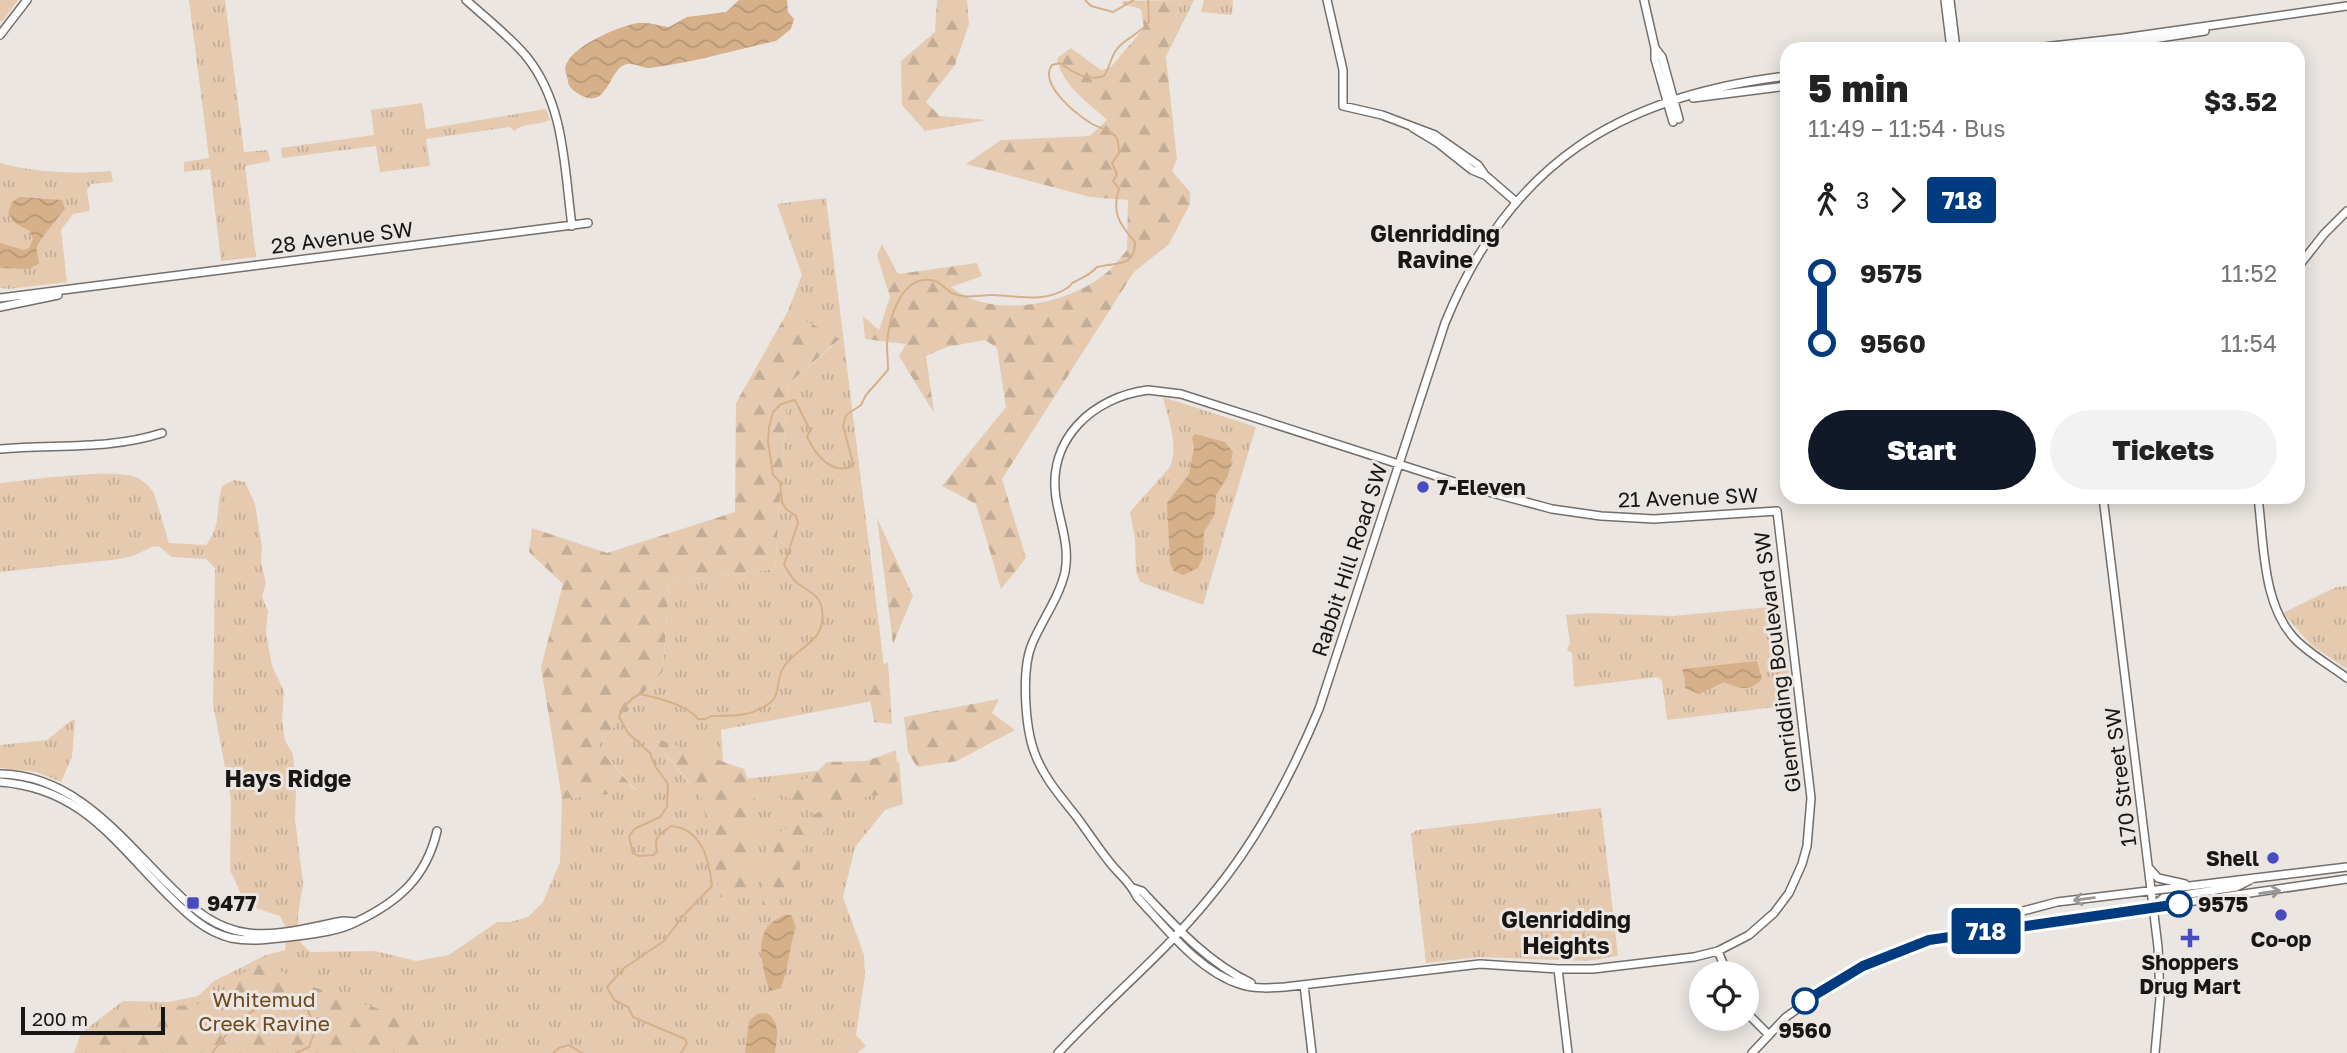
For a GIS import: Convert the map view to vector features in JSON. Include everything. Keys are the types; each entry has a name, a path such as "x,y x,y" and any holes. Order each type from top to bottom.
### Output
{"street":[{"path":"2,30 27,0"},
{"path":"466,0 524,53 549,93 559,128 572,226"},
{"path":"1327,0 1343,71 1343,106 1382,114 1424,129 1478,165 1485,175 1515,201"},
{"path":"1644,0 1655,48 1662,57 1676,120"},
{"path":"1948,0 1951,42"},
{"path":"1948,0 1955,42"},
{"path":"2088,42 2347,9"},
{"path":"2133,42 2347,9"},
{"name":"Rabbit Hill Road SW","path":"1058,1053 1177,934 1211,896 1249,846 1293,769 1319,709 1451,308 1475,258 1515,201 1552,166 1592,137 1622,121 1671,101 1746,81 1780,77"},
{"name":"Rabbit Hill Road SW","path":"1671,101 1780,85"},
{"path":"2305,258 2347,211"},
{"name":"28 Avenue SW","path":"3,298 588,223"},
{"name":"28 Avenue SW","path":"0,307 99,286"},
{"name":"21 Avenue SW","path":"1133,888 1111,864 1039,764 1032,741 1025,669 1032,644 1055,599 1065,571 1065,544 1055,481 1058,461 1071,432 1083,418 1104,402 1128,393 1157,390 1181,394 1525,503 1601,516 1664,518 1777,511"},
{"path":"0,449 107,444 146,438 162,432"},
{"name":"170 Street SW","path":"2105,504 2154,907 2160,983 2155,1053"},
{"path":"2259,504 2269,584 2277,612 2298,642 2347,678"},
{"name":"Glenridding Boulevard SW","path":"1133,888 1142,891 1177,934 1222,967 1252,984 1272,988 1469,964 1593,969 1694,957 1718,951 1749,935 1783,903 1802,863 1809,831 1810,778 1777,511"},
{"path":"0,774 46,782 82,800 192,908 222,926 260,934 343,921 357,922"},
{"path":"0,782 33,786 54,793 78,807 187,914 205,927 241,939 273,939 347,928 383,909 410,886 428,860 437,831"},
{"path":"2148,864 2158,878 2196,885"},
{"path":"1752,1053 1768,1034 1805,1001 1845,975 1885,956 1929,940 2033,907 2347,867"},
{"path":"2154,907 2163,898 2236,887 2254,878"},
{"path":"1929,940 2347,879"},
{"path":"2046,922 2061,916 2142,904 2146,902 2151,890"},
{"path":"1718,951 1722,961"},
{"path":"1558,969 1567,1053"},
{"path":"1304,985 1312,1053"},
{"path":"1759,1025 1768,1034"}],"green space":[{"path":"0,0 18,0 2,22 0,21"},
{"path":"189,0 225,0 244,152 268,150 270,161 245,166 256,257 221,261 210,169 184,172 184,162 209,158"},
{"path":"937,0 967,0 969,24 955,65 926,102 940,116 987,120 925,131 902,105 901,61 935,32"},
{"path":"1181,0 1194,0 1166,57"},
{"path":"1181,0 1166,57 1177,159 1172,171 1190,192 1190,204 1169,244 1134,272 1002,479 1026,558 1001,589 976,504 942,486 1006,407 997,348 985,340 947,347 926,356 934,413 899,356 906,344 865,339 863,316 879,330 890,297 877,255 882,244 898,274 977,263 982,276 951,287 968,297 1007,306 1029,305 1071,294 1108,272 1127,250 1128,200 1090,197 966,164 1001,140 1090,136 1107,120 1070,85 1057,58 1071,48 1101,70 1110,68 1144,28 1141,9 1122,4 1123,1"},
{"path":"1204,0 1233,0 1232,15 1201,12"},
{"path":"422,103 426,129 546,109 550,120 522,126 514,131 510,127 426,139 430,166 380,172 376,146 282,158 281,148 374,135 371,110"},
{"path":"0,163 55,172 111,171 113,182 91,184 87,190 90,211 73,214 61,230 67,282 0,288"},
{"path":"826,198 888,698 721,730 723,762 653,738 690,785 899,762 903,804 885,810 855,847 843,897 864,955 865,976 856,1035 866,1046 857,1053 74,1053 81,1033 123,1001 169,1002 198,996 214,981 266,955 285,950 287,931 280,916 246,905 230,870 231,799 213,704 215,568 206,559 172,557 160,547 154,546 120,559 0,572 0,483 92,474 138,478 154,493 169,543 206,545 216,524 222,486 234,480 245,482 255,504 266,583 262,597 268,611 266,632 272,666 284,691 282,721 285,741 293,754 295,819 303,883 298,916 299,941 310,952 375,951 416,961 449,955 497,922 528,917 543,902 560,862 562,799 636,790 597,746 663,671 669,582 775,569 788,384 840,340 788,311 802,275 777,204"},
{"path":"788,311 840,339 788,384 775,569 669,582 663,671 597,746 636,791 562,799 541,667 563,584 529,552 532,528 607,553 735,512 736,403"},
{"path":"1163,397 1256,427 1203,605 1140,582 1136,572 1135,539 1130,512 1170,467 1172,459 1172,432"},
{"path":"877,518 913,596 893,644"},
{"path":"2347,586 2347,669 2311,645 2283,613 2336,587"},
{"path":"1780,606 1793,705 1667,720 1662,681 1658,677 1574,687 1572,653 1567,650 1570,643 1566,615 1591,613 1673,616"},
{"path":"888,662 892,724 874,722 866,674"},
{"path":"999,699 992,713 1015,730 957,761 917,767 908,752 904,717"},
{"path":"75,720 72,757 61,782 36,772 0,768 0,745 47,740"},
{"path":"652,737 744,769 758,807 746,892 720,897 702,799"},
{"path":"896,750 898,780 885,794 807,805 766,790 811,777 827,762 867,761"},
{"path":"827,808 825,832 804,840 798,881 762,911 767,838"},
{"path":"1601,808 1618,956 1586,961 1479,957 1426,963 1411,834 1417,830"},
{"name":"Whitemud Creek Ravine","path":"260,959 296,981 412,1020 429,1053 73,1053 96,1033 125,1017 168,1007 208,1003"}],"water":[{"path":"739,0 787,0 788,12 794,19 791,29 776,41 697,60 650,68 624,65 600,96 593,98 584,97 569,85 565,70 567,63 580,48 600,37 638,23 669,27 687,17 726,12"},
{"path":"19,197 62,200 65,209 39,244 39,264 28,269 0,268 0,243 24,250 29,248 33,239 30,231 16,224 8,213 12,202"},
{"path":"1195,434 1225,442 1233,452 1228,476 1216,495 1215,514 1204,532 1203,557 1198,568 1183,575 1174,571 1170,563 1167,503 1189,474 1194,448 1192,437"},
{"path":"1757,661 1762,679 1749,688 1724,682 1699,694 1685,688 1682,669"},
{"path":"785,915 791,915 796,927 781,988 770,991 762,960 763,936 770,924"},
{"path":"767,1013 776,1026 775,1053 745,1053 749,1021 757,1014"}],"waterway":[{"path":"1085,0 1091,6 1113,12 1134,0"},
{"path":"681,1053 687,1043 685,1039 633,1017 628,1007 614,1000 607,987 624,968 664,941 683,916 712,886 702,847 697,839 682,828 671,826 661,834 657,839 657,851 654,855 639,856 633,853 629,837 634,829 660,817 667,807 668,784 655,766 650,753 628,733 619,717 620,713 627,703 640,694 680,706 698,719 741,715 754,711 772,701 777,693 780,674 787,662 815,638 822,621 821,604 815,595 793,579 784,565 798,523 796,516 786,509 782,502 780,482 773,475 768,442 769,427 773,412 781,404 795,400 810,430 807,437 819,456 837,468 851,467 852,459 843,426 846,415 861,405 866,395 888,370 890,322 906,290 924,280 935,281 952,293 963,296 1050,296 1090,274 1097,267 1123,262 1132,256 1135,242 1121,224 1116,205 1119,189 1113,181 1117,174 1112,163 1119,153 1117,139 1069,106 1054,89 1049,73 1052,65 1060,63 1086,77 1104,76 1117,49 1149,22 1148,0"},
{"path":"212,1053 235,1023 268,1001 307,1008 316,1029 309,1047 296,1053"},
{"path":"553,1053 569,1045 582,1053"}],"bus line":[{"name":"718","path":"1805,1001 1863,966 1929,940 2179,904"}],"place":[{"name":"7-Eleven","path":"1423,487"},
{"name":"Shell","path":"2273,858"},
{"name":"9477","path":"193,903"},
{"name":"9575","path":"2179,904"},
{"name":"Co-op","path":"2281,915"},
{"name":"Shoppers Drug Mart","path":"2190,938"},
{"name":"9560","path":"1805,1001"}],"district":[{"name":"Glenridding Ravine","path":"1435,246"},
{"name":"Hays Ridge","path":"288,778"},
{"name":"Glenridding Heights","path":"1566,932"}]}
